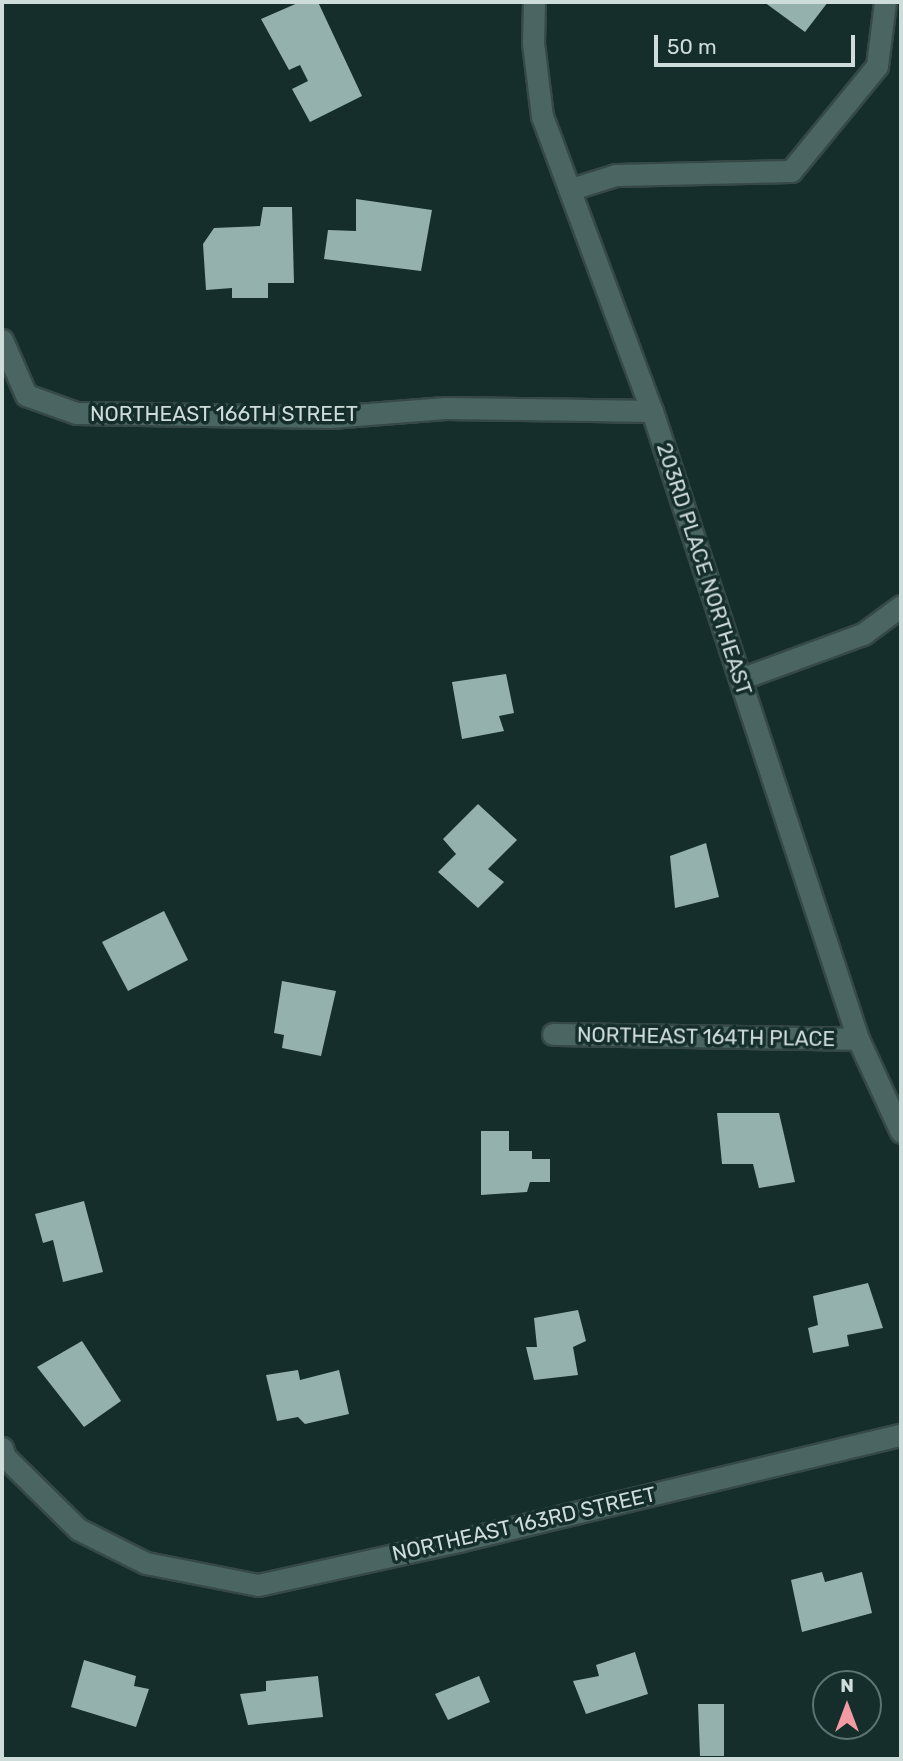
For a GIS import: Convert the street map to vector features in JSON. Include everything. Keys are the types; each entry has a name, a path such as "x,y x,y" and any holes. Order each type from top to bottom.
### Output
{"street":[{"name":"203RD PLACE NORTHEAST","path":"534,2 533,43 542,116 652,411 859,1039 901,1132"},
{"path":"571,189 616,175 791,171 877,66 885,2"},
{"name":"NORTHEAST 166TH STREET","path":"2,340 26,395 76,413 331,417 445,408 652,411"},
{"path":"740,679 863,634 901,606"},
{"name":"NORTHEAST 164TH PLACE","path":"553,1034 859,1039"},
{"name":"NORTHEAST 163RD STREET","path":"2,1448 5,1457 78,1529 146,1563 258,1585 462,1540 901,1435"}],"building":[{"path":"300,2 318,2 362,96 310,122 292,89 308,81 300,65 289,70 261,19"},
{"path":"764,2 828,2 805,32"},
{"path":"356,199 432,210 421,271 324,259 328,230 356,231"},
{"path":"263,207 292,207 294,283 268,283 268,298 232,298 232,288 206,290 203,244 214,228 260,226"},
{"path":"506,674 514,713 499,716 504,731 462,739 452,682"},
{"path":"478,804 517,840 488,869 504,882 478,908 438,872 456,854 443,839"},
{"path":"706,843 719,897 675,908 670,856"},
{"path":"164,911 188,960 128,991 102,942"},
{"path":"282,981 336,991 321,1056 282,1048 284,1035 274,1033"},
{"path":"717,1113 779,1113 795,1182 759,1188 753,1164 722,1164"},
{"path":"481,1131 509,1131 509,1151 532,1151 532,1159 550,1159 550,1182 530,1182 527,1192 481,1195"},
{"path":"84,1201 103,1272 63,1282 53,1240 43,1243 35,1214"},
{"path":"868,1283 883,1328 847,1335 849,1346 813,1353 808,1328 818,1325 813,1296"},
{"path":"578,1310 586,1341 573,1347 578,1375 534,1380 526,1347 537,1347 534,1318"},
{"path":"82,1341 121,1401 84,1427 37,1367"},
{"path":"298,1370 300,1380 339,1370 349,1414 305,1424 298,1417 277,1421 266,1375"},
{"path":"822,1572 825,1582 862,1572 872,1613 802,1632 791,1580"},
{"path":"635,1652 648,1694 586,1714 573,1681 599,1676 596,1665"},
{"path":"84,1660 136,1676 134,1686 149,1689 136,1727 71,1707"},
{"path":"318,1676 323,1717 248,1725 240,1694 266,1691 266,1681"},
{"path":"479,1676 490,1702 448,1720 435,1694"},
{"path":"698,1704 724,1704 724,1756 700,1756"}]}
